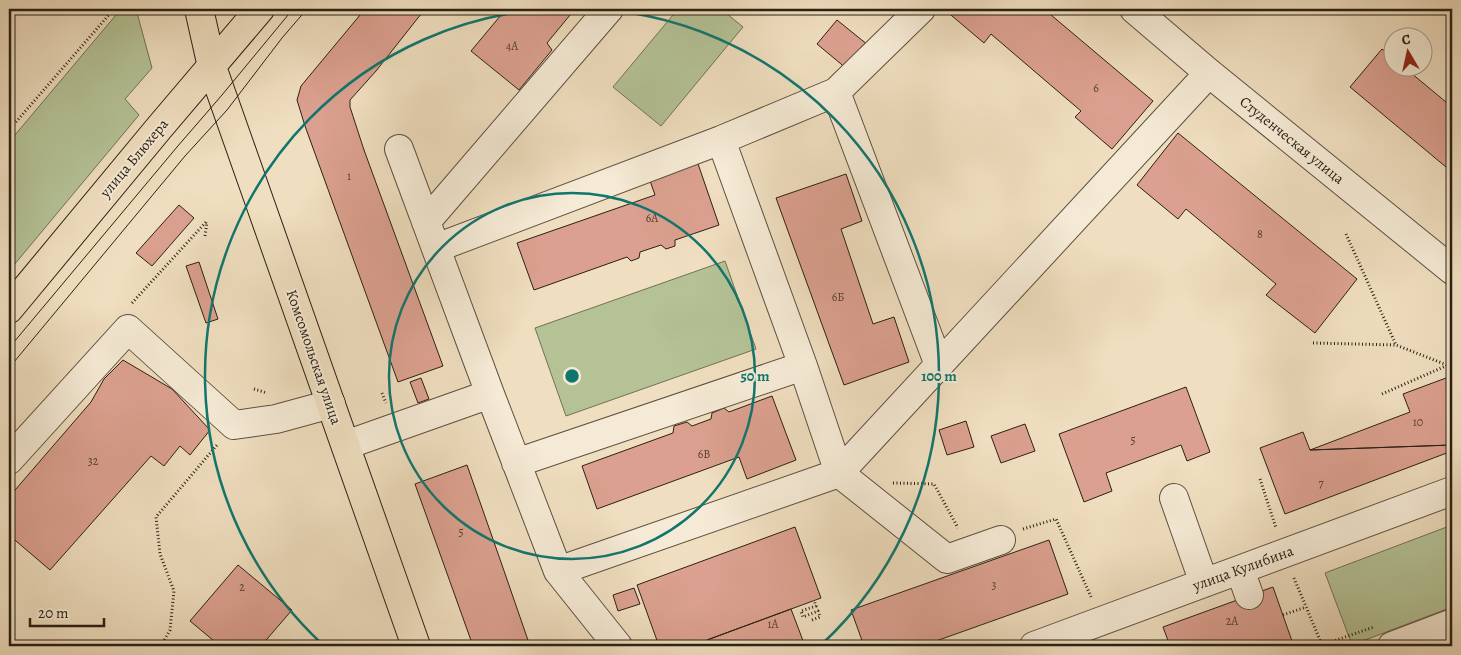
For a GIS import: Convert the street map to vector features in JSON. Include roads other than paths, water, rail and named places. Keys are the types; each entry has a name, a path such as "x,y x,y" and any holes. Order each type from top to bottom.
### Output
{"main road":[{"name":"Комсомольская улица","path":"199,9 212,67 416,646"},
{"name":"улица Блюхера","path":"9,309 260,9"}],"street":[{"path":"426,222 609,9"},
{"path":"436,248 721,140 836,92 921,9"},
{"name":"Студенческая улица","path":"1134,9 1209,73 1452,270"},
{"path":"558,571 839,473 1209,73"},
{"path":"836,92 939,365"},
{"path":"721,140 804,366 839,473 947,559 1001,540"},
{"path":"399,149 558,571 618,646"},
{"path":"9,460 128,328 234,425 276,419 331,404"},
{"path":"516,463 804,366"},
{"path":"346,445 490,394"},
{"name":"улица Кулибина","path":"1049,644 1204,583 1452,491"},
{"path":"1174,498 1204,583"},
{"path":"1240,570 1249,596"},
{"path":"1392,646 1450,624"}],"tram line":[{"path":"9,348 293,9"},
{"path":"9,368 185,156 227,110 282,38 307,9"}]}
